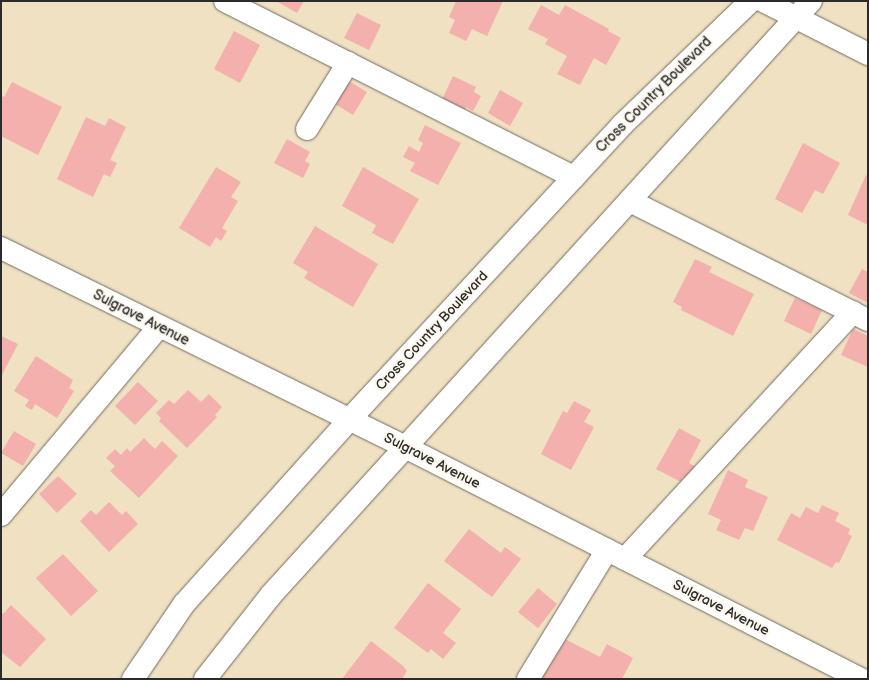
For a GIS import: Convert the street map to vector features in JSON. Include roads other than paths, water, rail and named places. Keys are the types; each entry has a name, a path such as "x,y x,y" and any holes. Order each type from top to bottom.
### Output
{"street":[{"path":"225,1 574,177"},
{"name":"Cross Country Boulevard","path":"133,679 184,604 349,420 574,177 659,88 751,1"},
{"path":"762,1 868,54"},
{"path":"205,679 270,595 811,1"},
{"path":"308,129 348,63"},
{"path":"528,679 616,554 860,316 630,201"},
{"name":"Sulgrave Avenue","path":"1,248 404,447 861,679"},
{"path":"1,515 159,327"}]}
